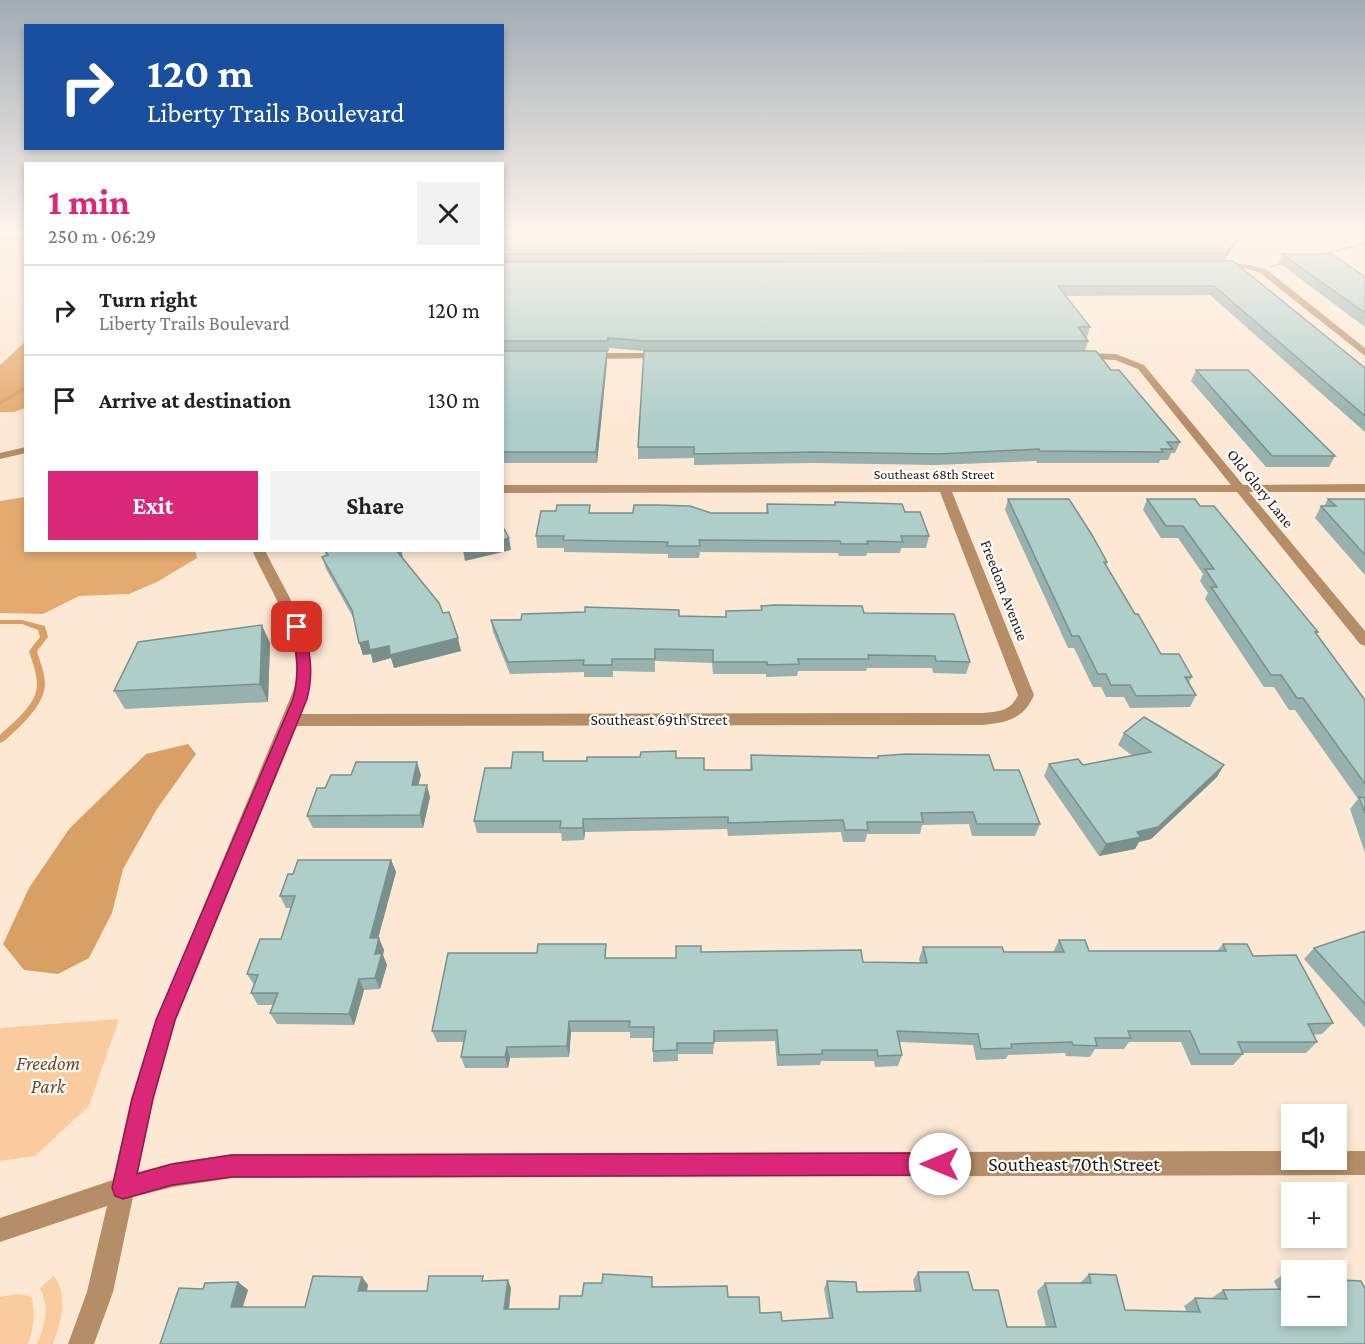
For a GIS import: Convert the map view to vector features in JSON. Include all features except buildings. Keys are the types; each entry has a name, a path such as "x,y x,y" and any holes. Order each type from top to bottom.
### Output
{"street":[{"path":"1294,297 1365,353"},
{"path":"574,356 669,356"},
{"name":"Old Glory Lane","path":"1074,356 1107,356 1129,360 1146,372 1365,641"},
{"path":"0,456 24,450"},
{"name":"Southeast 68th Street","path":"504,489 1365,488"},
{"name":"Freedom Avenue","path":"945,489 1026,694 1023,705"},
{"path":"81,1344 100,1292 142,1099 166,1020 291,720 304,683 303,644 297,627 269,576 259,552"},
{"name":"Southeast 69th Street","path":"291,720 999,718 1012,715 1023,705"},
{"name":"Southeast 70th Street","path":"0,1230 123,1188 172,1175 232,1166 1365,1163"}],"green space":[{"name":"Freedom Park","path":"119,1019 89,1106 35,1156 0,1161 0,1028"},
{"path":"54,1276 59,1284 62,1301 59,1327 53,1344 37,1344 46,1309 40,1288"},
{"path":"16,1294 32,1298 33,1321 30,1338 28,1344 0,1344 0,1297"}],"shaded area":[{"path":"24,343 24,408 14,412 0,412 0,365"},
{"path":"24,497 24,552 196,552 197,558 157,582 129,594 79,596 43,614 0,613 0,501"},
{"path":"188,744 196,754 157,809 123,869 112,913 89,958 58,974 24,970 3,944 29,888 69,829 146,754"}],"waterway":[{"path":"0,403 24,388"},
{"path":"0,622 22,622 42,628 44,637 33,651 41,683 38,698 23,718 0,740"}],"route":[{"path":"297,627 305,659 304,683 300,699 166,1020 142,1099 123,1188 172,1175 232,1166 940,1164"}]}
